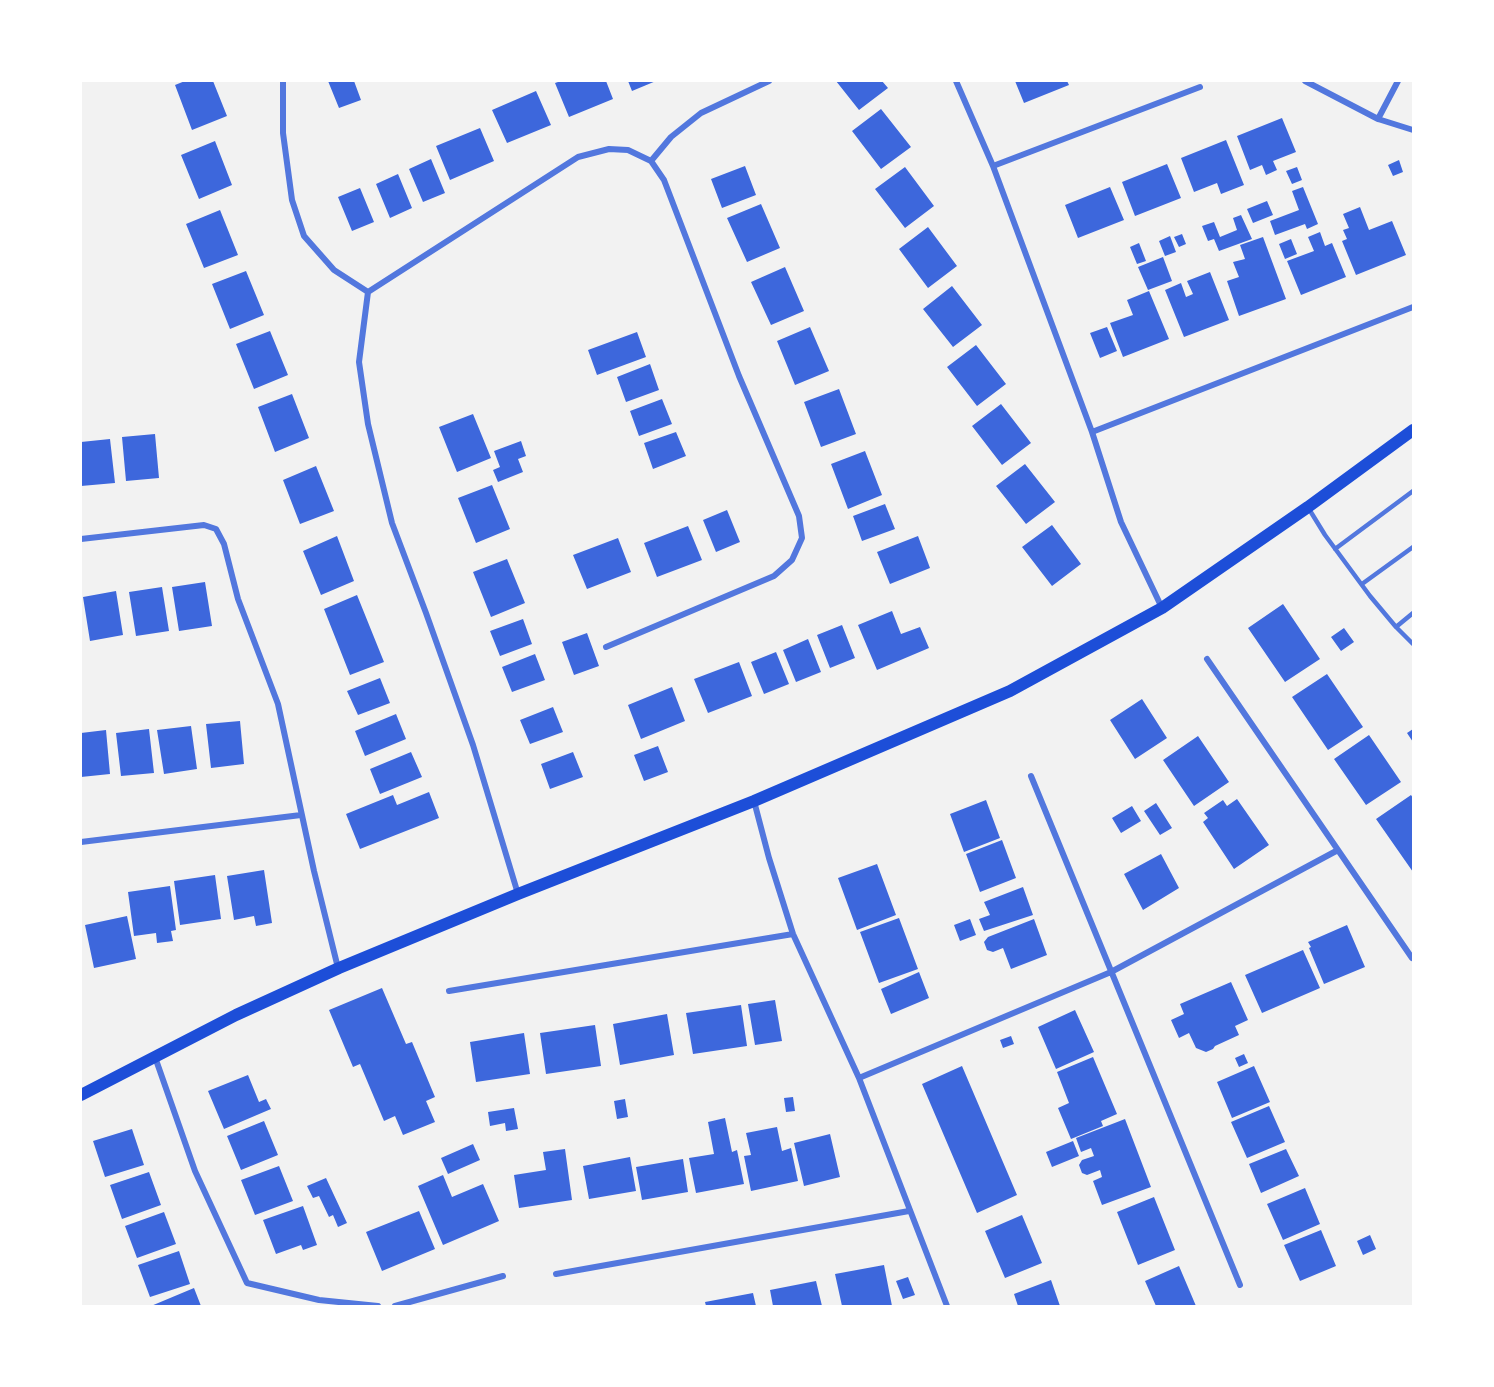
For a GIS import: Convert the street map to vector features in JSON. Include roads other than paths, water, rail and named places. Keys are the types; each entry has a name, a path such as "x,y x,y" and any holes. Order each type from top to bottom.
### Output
{"main road":[{"path":"81,1095 236,1015 339,968 518,894 754,801 1010,691 1162,608 1308,507 1413,430"}],"street":[{"path":"283,81 283,133 292,200 304,236 334,270 368,292"},
{"path":"651,161 671,137 701,113 769,81"},
{"path":"956,81 993,166 1092,432 1121,522 1162,608"},
{"path":"1305,81 1378,119 1413,130"},
{"path":"1378,119 1398,81"},
{"path":"993,166 1200,87"},
{"path":"368,292 578,158 609,148 628,150 651,161 664,180 739,376 799,516 802,538 792,560 774,576 606,647"},
{"path":"368,292 359,362 368,424 392,523 473,746 518,894"},
{"path":"1092,432 1413,307"},
{"path":"81,539 204,525 216,529 224,544 238,599 278,704 301,815 339,968"},
{"path":"1208,659 1412,958"},
{"path":"1031,776 1240,1286"},
{"path":"754,801 769,858 794,934 859,1078 947,1306"},
{"path":"81,842 301,815"},
{"path":"859,1078 1110,972 1338,850"},
{"path":"449,991 794,934"},
{"path":"155,1056 195,1171 248,1282 319,1300 378,1306"},
{"path":"556,1274 909,1211"},
{"path":"394,1306 503,1276"}],"lane":[{"path":"1335,549 1413,491"},
{"path":"1308,507 1335,549 1396,627 1413,644"},
{"path":"1362,584 1413,547"},
{"path":"1396,627 1413,613"}]}
